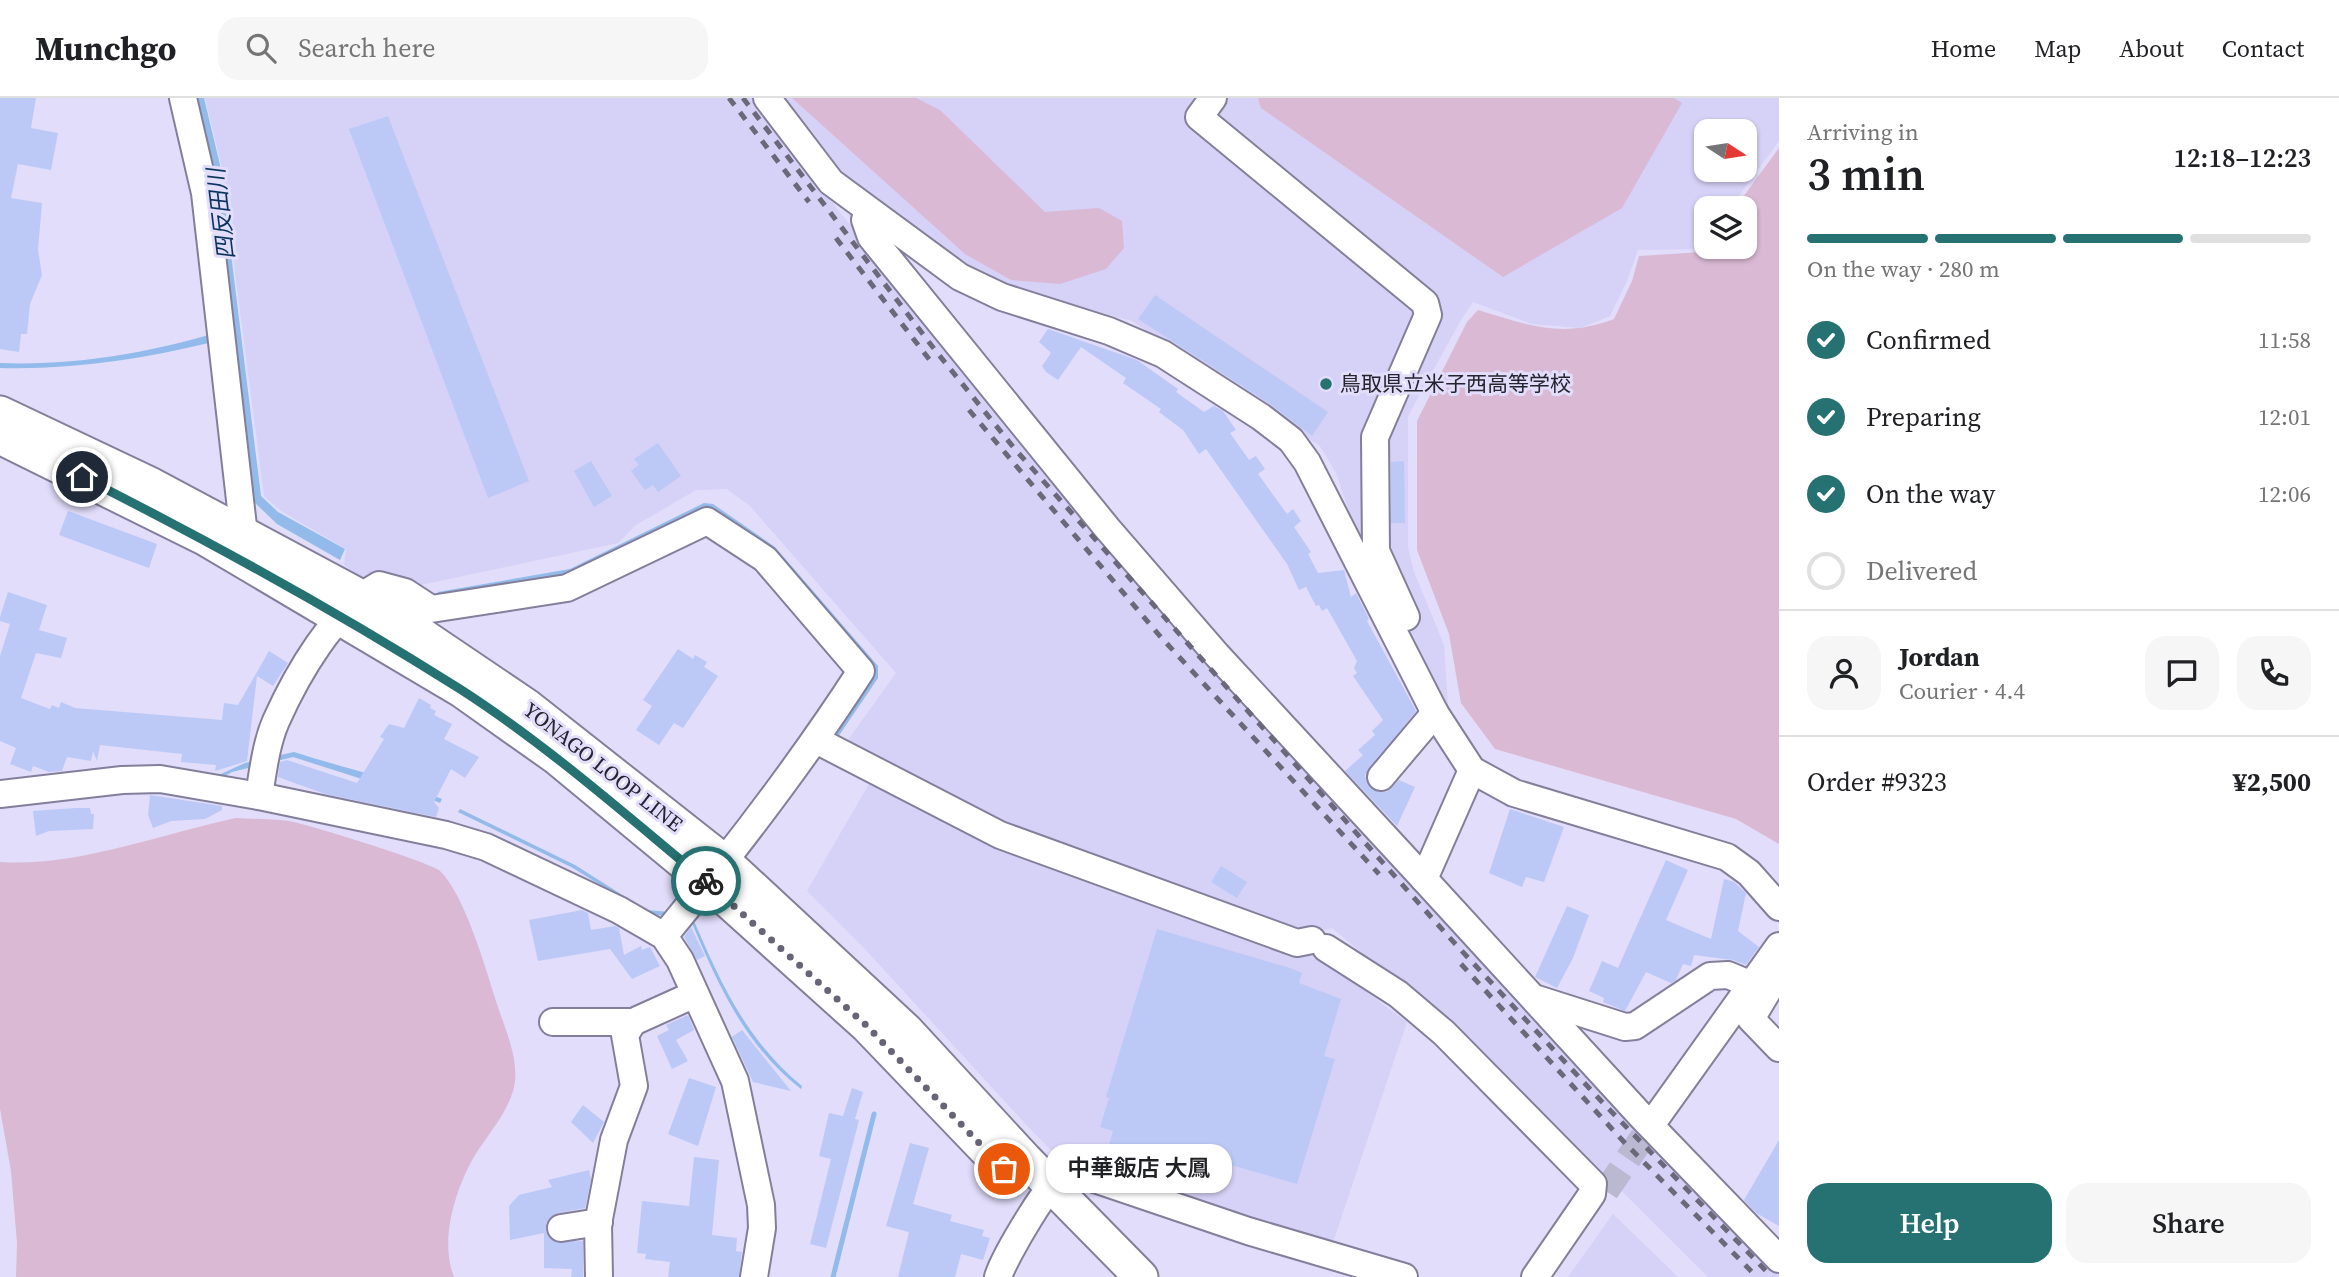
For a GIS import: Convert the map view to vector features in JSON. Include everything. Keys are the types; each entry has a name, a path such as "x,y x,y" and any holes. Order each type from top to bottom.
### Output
{"main road":[{"name":"YONAGO LOOP LINE","path":"0,413 39,429 244,534 717,872 867,1026 1045,1196 1141,1277"},
{"name":"YONAGO LOOP LINE","path":"0,437 348,607"},
{"name":"YONAGO LOOP LINE","path":"1045,1196 1108,1277"}],"street":[{"path":"183,98 205,193 244,534"},
{"path":"767,98 831,182 960,277 1002,297 1109,331 1163,354 1261,417 1291,440 1307,462 1417,672 1435,713 1472,770 1514,793 1727,857 1749,873 1779,907"},
{"path":"1213,98 1199,117 1425,303 1429,315 1375,437 1376,551 1419,645 1417,672"},
{"path":"869,211 865,220 871,237 1107,528 1217,655 1651,1127 1779,1259"},
{"path":"263,772 275,722 288,698 348,607 379,584 405,592 431,609 567,588 707,521 765,559 861,671 816,740 717,872 664,936"},
{"path":"1381,777 1435,713"},
{"path":"816,740 1000,835 1311,944 1398,994 1444,1033 1593,1184 1592,1194 1535,1277"},
{"path":"1424,880 1472,770"},
{"path":"0,794 122,780 263,772 486,847 619,910 664,936 735,1081 759,1192 762,1228 754,1277"},
{"path":"1656,1118 1751,997 1779,946"},
{"path":"1751,997 1779,973"},
{"path":"1536,999 1625,1027 1634,1026 1710,976 1728,975 1751,997 1754,1024 1779,1048"},
{"path":"553,1022 633,1022 695,995"},
{"path":"599,1277 598,1222 614,1140 634,1086 625,1035 633,1022"},
{"path":"998,1277 1004,1258 1063,1171 1076,1172 1248,1231 1404,1277"},
{"path":"1546,1277 1606,1191"},
{"path":"561,1228 598,1222"}],"shaded area":[{"path":"205,98 755,98 834,205 1064,489 1779,1267 1779,1277 1708,1277 1494,1064 1332,928 1305,935 1040,839 848,740 896,673 750,506 727,489 696,490 636,525 618,543 383,593 344,565 346,549 281,511 264,496 221,164"},
{"name":"鳥取県立米子西高等学校","path":"782,98 1779,98 1779,141 1757,171 1757,119 1694,119 1694,182 1749,182 1739,196 1694,196 1694,249 1638,250 1610,316 1580,328 1532,324 1473,302 1408,416 1408,547 1414,572 1444,645 1449,721 1358,538 1336,473 1320,446 1132,321 1007,287 965,267 857,186 822,154"},
{"path":"792,98 916,98 940,110 1045,212 1099,208 1122,221 1124,248 1106,269 1060,284 1011,280 965,254"},
{"path":"1258,98 1674,98 1682,103 1622,208 1503,277 1261,108"},
{"path":"1779,148 1779,844 1736,819 1495,749 1461,703 1449,634 1417,550 1417,421 1467,322 1478,310 1545,328 1595,325 1614,319 1632,281 1639,256 1694,253 1694,259 1757,259 1757,196 1744,196 1754,182 1757,182 1757,178"},
{"path":"873,777 1307,954 1343,975 1407,1022 1329,1254 1062,1161 1032,1131 864,948 807,891"},
{"path":"236,818 289,821 415,860 440,871 457,896 480,950 510,1044 515,1080 509,1101 470,1164 454,1204 448,1249 454,1277 16,1277 17,1243 11,1171 0,1109 0,862 29,862 89,854"},
{"path":"1613,1214 1678,1277 1568,1277"}],"water":[{"name":"四反田川","path":"191,98 204,98 220,165 261,496 278,512 345,549 340,560 277,524 251,499 213,342 107,362 0,368 0,363 58,362 116,356 228,329"},
{"path":"704,503 713,504 775,547 878,666 878,678 838,737 1010,825 1351,968 1439,1046 1387,1002 1307,952 1095,865 823,739 869,670 708,513 564,583 441,603 438,592 570,569"},
{"path":"294,752 387,780 442,799 440,803 393,783 365,780 293,757 232,772 215,781 210,779 245,763"},
{"path":"460,809 575,865 646,910 670,912 664,916 645,913 573,868 458,812"},
{"path":"689,916 692,916 736,1009 765,1049 802,1086 801,1089 763,1052 747,1032 721,988"}],"building":[{"path":"0,98 36,98 31,128 58,133 51,170 18,164 11,198 42,203 38,250 42,275 30,304 27,334 21,334 19,352 0,349"},
{"path":"388,116 529,481 488,498 349,129"},
{"path":"1155,295 1328,412 1312,436 1270,404 1138,319"},
{"path":"1048,329 1137,360 1178,389 1176,392 1204,412 1214,406 1223,411 1236,430 1230,433 1249,460 1256,456 1265,469 1258,474 1287,514 1293,509 1301,521 1294,527 1311,552 1308,554 1318,573 1344,570 1351,597 1356,593 1369,619 1367,621 1416,711 1365,775 1367,783 1378,792 1387,792 1399,780 1415,787 1397,826 1345,771 1363,755 1358,750 1375,735 1372,731 1383,720 1353,676 1357,673 1354,668 1357,661 1327,608 1322,611 1319,605 1316,606 1306,587 1299,590 1287,564 1206,449 1199,454 1183,430 1159,412 1161,409 1123,383 1126,378 1081,347 1058,380 1046,372 1042,366 1051,353 1039,342"},
{"path":"658,443 681,476 658,492 653,485 645,490 631,471 639,465 634,459"},
{"path":"591,461 612,496 594,507 574,471"},
{"path":"1404,461 1405,523 1391,523 1391,462"},
{"path":"68,511 157,544 149,568 59,535"},
{"path":"8,592 47,605 39,630 67,638 61,658 36,653 21,698 50,709 52,705 59,708 61,702 75,708 222,720 224,703 238,705 269,651 288,663 273,686 257,676 247,761 215,771 216,765 181,762 182,754 100,745 97,761 93,751 91,761 67,757 62,771 49,772 33,766 31,772 10,764 16,748 0,741 0,656 10,624 0,621 0,617"},
{"path":"678,649 693,659 695,655 707,662 704,667 718,676 683,728 674,723 659,745 636,730 652,706 643,700"},
{"path":"419,698 431,705 430,708 436,711 434,715 452,724 444,739 479,757 465,778 451,769 434,802 439,808 436,817 325,794 278,777 280,762 287,760 357,783 384,739 380,737 389,724 404,728"},
{"path":"150,795 222,806 222,810 205,819 171,821 153,828 148,815"},
{"path":"90,808 91,814 94,814 93,829 49,831 36,836 33,811"},
{"path":"1510,809 1564,827 1544,882 1526,877 1522,887 1489,873"},
{"path":"1666,860 1688,870 1666,920 1711,939 1724,879 1734,882 1746,893 1738,931 1759,947 1746,965 1733,960 1694,955 1691,966 1683,964 1676,980 1671,983 1646,972 1625,1011 1603,1002 1604,998 1589,991 1602,961 1618,968"},
{"path":"1221,866 1247,882 1237,898 1211,882"},
{"path":"1567,906 1589,915 1573,958 1557,988 1535,977"},
{"path":"582,910 588,913 591,930 615,926 619,928 624,955 641,946 642,950 650,947 660,966 632,979 610,949 538,961 529,920"},
{"path":"691,927 705,956 697,960 684,937"},
{"path":"1157,929 1290,968 1302,973 1299,983 1341,999 1324,1056 1335,1059 1297,1184 1231,1165 1228,1165 1223,1180 1109,1145 1113,1131 1100,1127 1109,1098 1106,1097"},
{"path":"688,1015 694,1030 676,1040 688,1061 672,1069 657,1036 669,1030 666,1025"},
{"path":"742,1030 791,1091 753,1082 732,1037"},
{"path":"689,1078 716,1087 698,1146 668,1134"},
{"path":"852,1088 863,1092 855,1119 859,1120 826,1248 810,1244 831,1159 819,1156 829,1113 843,1116"},
{"path":"583,1105 604,1122 593,1143 571,1122"},
{"path":"1779,1140 1779,1226 1756,1213 1744,1200"},
{"path":"910,1143 929,1148 913,1204 952,1215 950,1221 984,1230 982,1236 990,1238 983,1260 961,1254 955,1277 898,1277 909,1232 886,1226"},
{"path":"694,1157 719,1160 712,1235 737,1238 736,1251 742,1252 739,1277 668,1277 670,1262 645,1259 646,1254 637,1253 642,1201 689,1206"},
{"path":"589,1170 591,1179 585,1208 558,1213 546,1223 546,1231 555,1242 583,1241 583,1277 571,1277 572,1269 544,1268 544,1233 510,1240 509,1206 519,1195 552,1187 548,1180"}],"waterway":[{"path":"833,1277 874,1114"}],"tunnel":[{"path":"1606,1191 1656,1118"}],"railway":[{"path":"729,98 809,202"},
{"path":"743,98 935,350 1014,448 1448,936 1604,1104 1772,1277"},
{"path":"836,238 932,363"},
{"path":"969,410 1159,635 1379,874"},
{"path":"1461,964 1624,1142 1757,1277"}],"way so far":[{"path":"706,881 867,1026 1004,1169"}],"place":[{"name":"鳥取県立米子西高等学校","path":"1326,384"},
{"name":"中華飯店 大鳳","path":"1004,1169"}],"route":[{"path":"82,477 206,539 461,690 557,758 706,881"}]}
